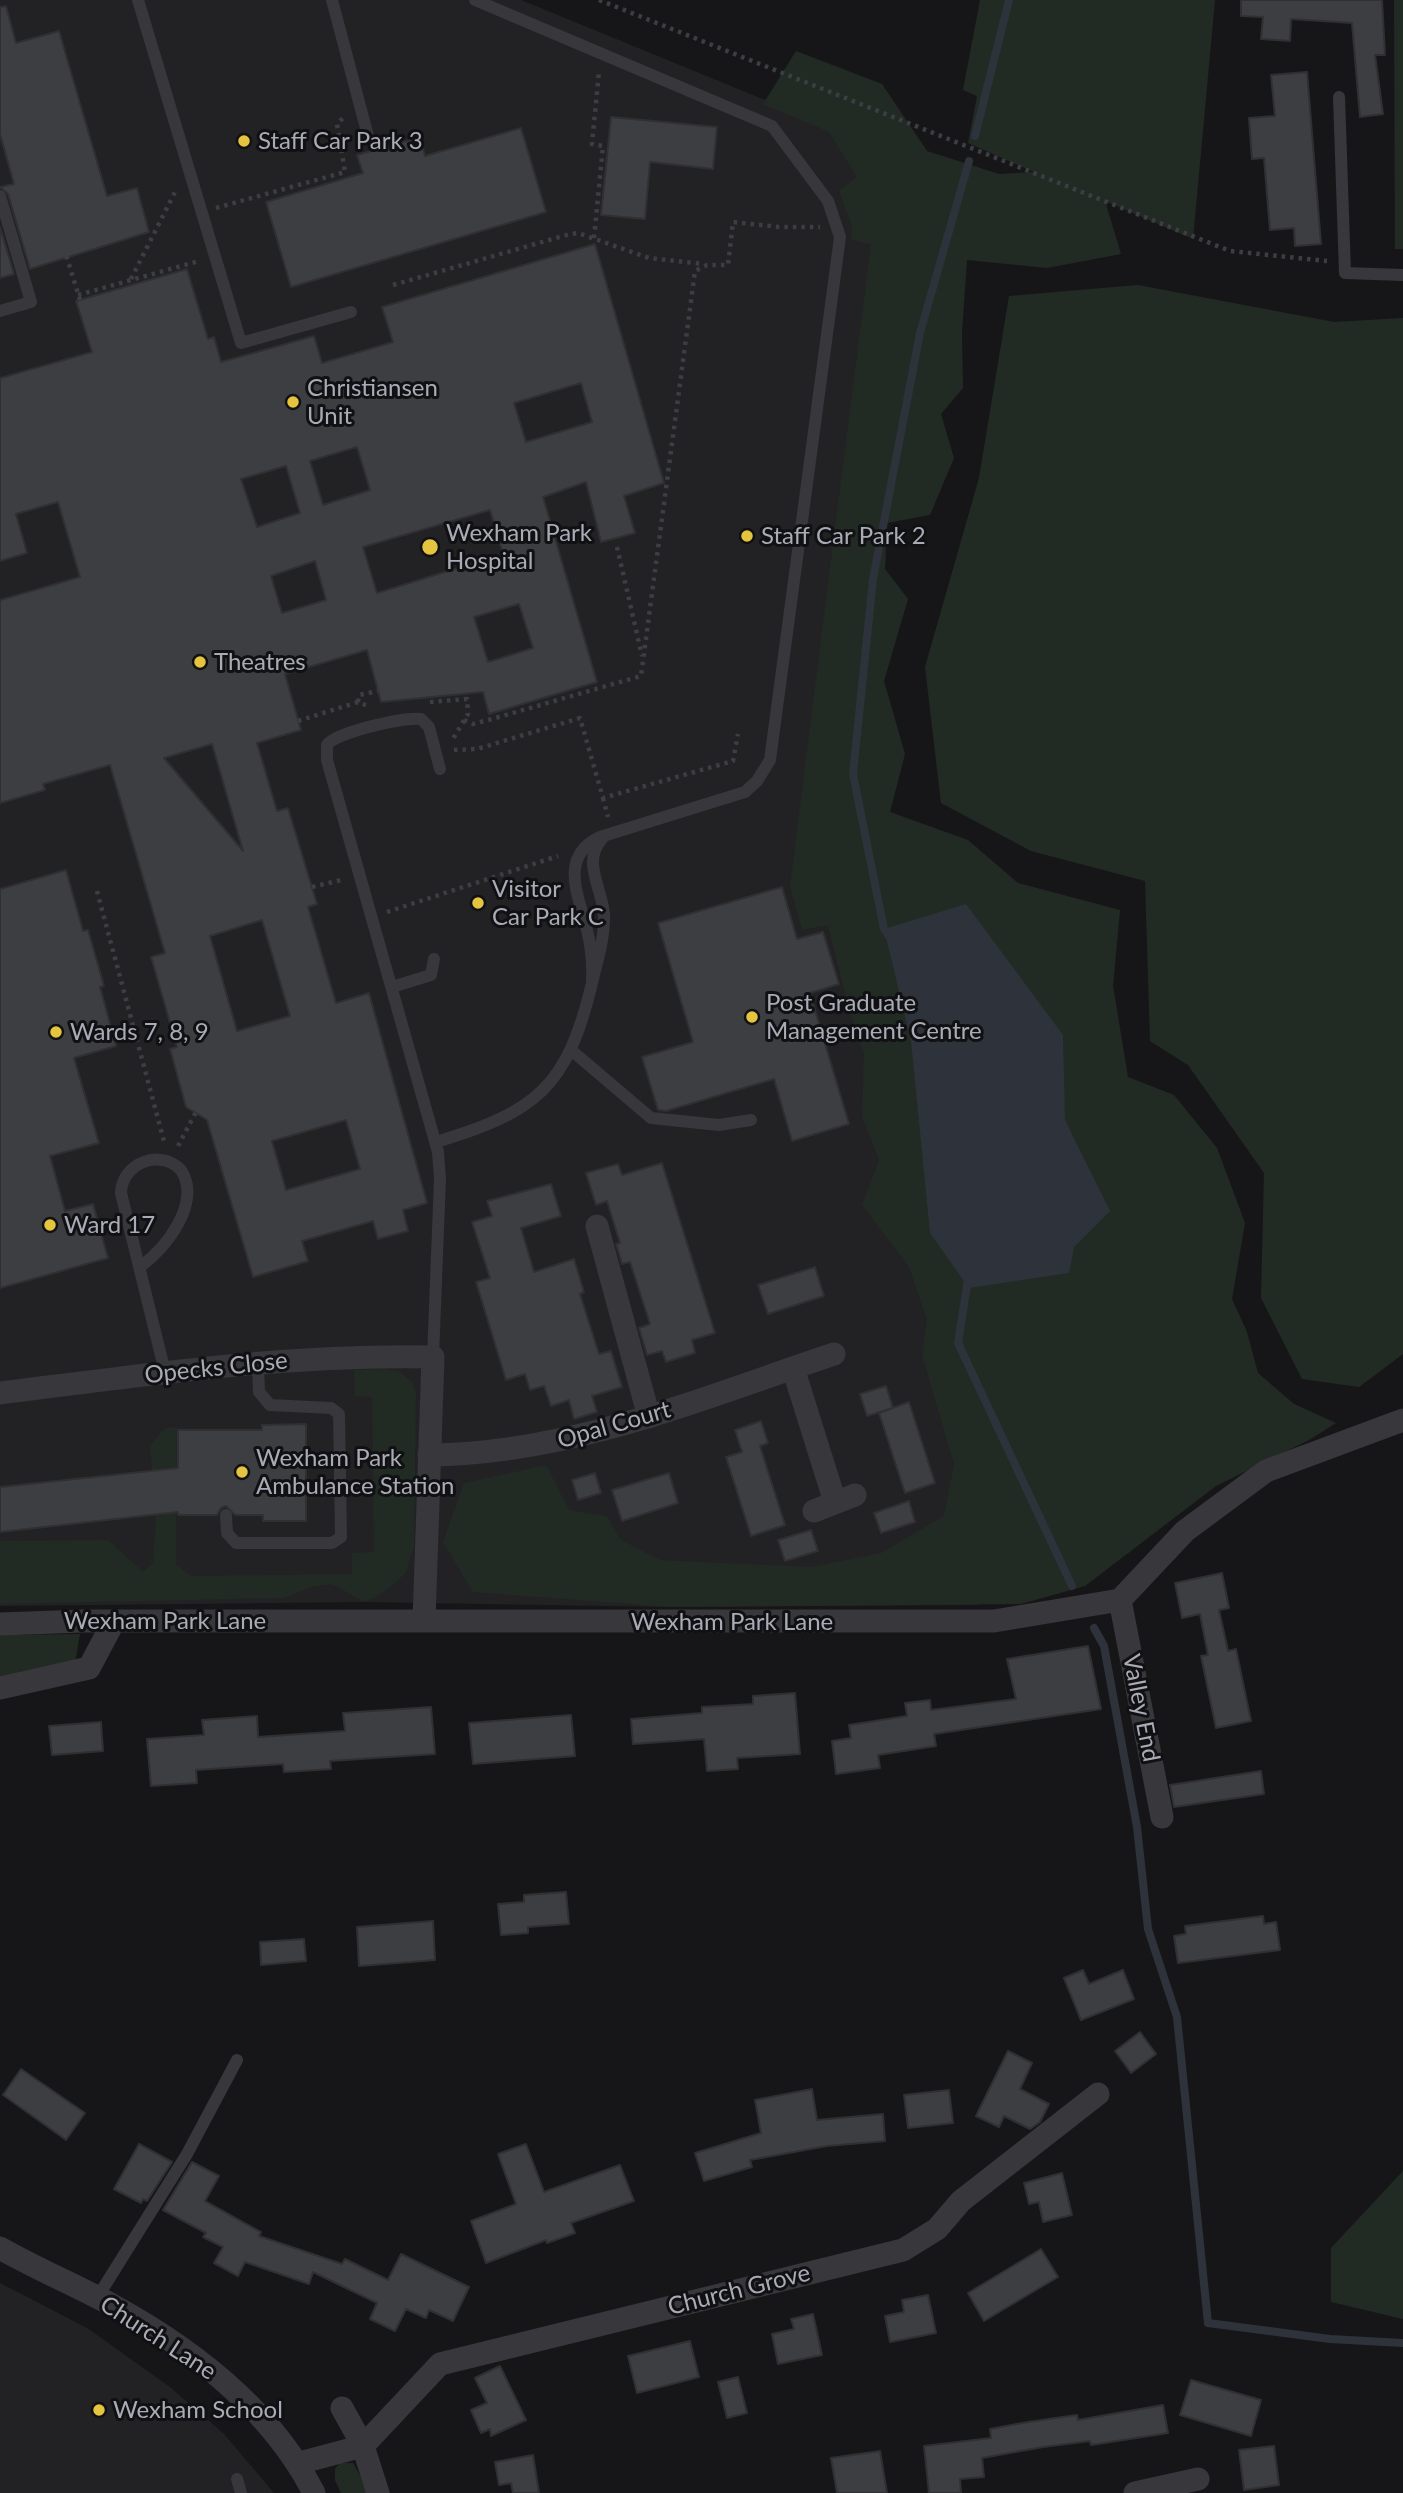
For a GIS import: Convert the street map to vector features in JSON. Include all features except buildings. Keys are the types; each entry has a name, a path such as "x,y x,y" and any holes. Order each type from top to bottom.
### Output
{"street":[{"path":"597,1227 649,1417"},
{"name":"Opal Court","path":"429,1455 478,1455 553,1443 649,1417 834,1354"},
{"name":"Opecks Close","path":"0,1393 165,1372 258,1364 370,1356 433,1357"},
{"path":"424,1621 433,1357"},
{"path":"793,1368 845,1499 814,1511"},
{"path":"1120,1600 1185,1531 1266,1471 1403,1420"},
{"name":"Wexham Park Lane","path":"0,1623 114,1620 993,1620 1120,1600"},
{"name":"Valley End","path":"1120,1600 1162,1817"},
{"path":"0,1688 89,1668 114,1620"},
{"name":"Church Grove","path":"363,2446 440,2364 903,2250 937,2229 961,2200 1098,2094"},
{"name":"Church Lane","path":"0,2248 97,2298 216,2373 272,2428 299,2463 314,2493"},
{"path":"342,2408 363,2446 379,2493"},
{"path":"299,2463 363,2446"},
{"path":"1135,2493 1159,2491 1198,2479"}],"lane":[{"path":"138,0 241,343 351,313"},
{"path":"332,0 368,136"},
{"path":"475,0 772,126 828,201 838,226 838,250 770,760 757,781 745,792 593,840 580,852 573,870 591,944 593,980"},
{"path":"1339,96 1345,273 1403,275"},
{"path":"0,196 31,302 0,311"},
{"path":"433,1357 440,1179 436,1142 327,760 327,745 339,736 404,720 421,719 429,727 440,769"},
{"path":"436,1142 476,1130 518,1112 543,1089 571,1050 593,980 604,925 604,907 593,865 594,851 608,835"},
{"path":"392,987 432,975 434,959"},
{"path":"571,1050 642,1114 651,1118 719,1125 751,1120"},
{"path":"140,1267 166,1244 186,1205 185,1177 177,1165 170,1162 160,1160 140,1163 129,1170 121,1186 140,1267 165,1372"},
{"path":"226,1515 227,1533 236,1543 332,1543 341,1537 340,1414 331,1408 270,1405 259,1392 258,1364"},
{"path":"97,2298 187,2154 237,2060"},
{"path":"237,2479 241,2493"}],"path":[{"path":"599,0 1230,251 1345,262"},
{"path":"594,238 603,146 593,144 601,52"},
{"path":"202,212 345,172 337,124 340,119 361,110"},
{"path":"131,280 176,190 194,185"},
{"path":"393,285 578,233 649,258 728,265 733,222 789,228 838,226"},
{"path":"83,225 59,232 79,297 215,257"},
{"path":"464,720 473,724 641,676 693,275 698,268 707,265"},
{"path":"617,547 643,660"},
{"path":"358,702 359,695 378,691"},
{"path":"427,703 467,699 468,714 448,747 451,749 477,749 580,718 603,798 733,761 738,734"},
{"path":"298,721 358,702 374,708"},
{"path":"599,820 608,816"},
{"path":"372,917 557,859 563,845"},
{"path":"312,887 341,880 344,891"},
{"path":"97,891 170,1162"},
{"path":"170,1162 196,1112"}],"shaded area":[{"name":"Wexham Park Hospital","path":"0,0 521,0 831,127 900,235 821,860 991,1574 980,1605 671,1607 363,1602 0,1606"},
{"path":"980,0 1215,0 1193,239 1105,201 1121,254 1047,268 967,260 962,333 963,388 941,414 954,458 930,515 887,523 885,569 908,599 884,681 905,754 890,812 968,840 1018,883 1120,910 1113,986 1128,1077 1174,1095 1217,1148 1245,1223 1232,1299 1247,1332 1258,1373 1294,1404 1336,1423 1309,1440 1216,1486 1085,1586 1021,1604 671,1607 473,1592 443,1542 464,1483 546,1465 569,1510 607,1516 620,1539 660,1560 811,1567 881,1553 944,1516 954,1464 922,1355 927,1320 909,1267 862,1205 879,1160 862,1116 864,1054 848,1006 828,925 802,930 790,885 871,244 851,240 852,226 839,191 857,177 829,132 763,104 796,51 882,84 927,151 999,174 1034,172 968,143 977,96 963,90"},
{"path":"1394,0 1403,0 1403,249 1395,249"},
{"path":"1138,285 1334,322 1403,318 1403,1354 1359,1387 1302,1379 1261,1298 1264,1173 1188,1065 1150,1041 1145,881 1031,851 941,803 925,667 979,478 1009,296"},
{"path":"966,904 1063,1035 1065,1120 1110,1211 1074,1247 1069,1273 969,1288 930,1233 911,1041 884,929"},
{"path":"385,1369 400,1372 412,1382 416,1394 414,1546 406,1572 374,1598 363,1601 332,1584 312,1587 284,1598 0,1604 0,1541 108,1540 143,1572 153,1563 156,1516 150,1446 165,1428 177,1427 176,1564 191,1576 352,1574 352,1553 374,1552 372,1397 355,1396 354,1370"},
{"path":"80,1634 75,1663 0,1677 0,1635"},
{"path":"1403,2171 1403,2319 1331,2302 1331,2248"},
{"name":"Wexham School","path":"0,2283 87,2328 170,2387 224,2434 274,2493 0,2493"},
{"path":"340,2463 353,2463 370,2493 341,2493 335,2480 335,2469"}],"waterway":[{"path":"975,136 1009,0"},
{"path":"889,936 884,929 853,774 873,579 920,333 969,161"},
{"path":"968,1279 958,1343 1072,1586"},
{"path":"1094,1628 1104,1646 1137,1827 1148,1929 1177,2017 1208,2323 1330,2339 1403,2343"}],"place":[{"name":"Staff Car Park 3","path":"244,141"},
{"name":"Christiansen Unit","path":"293,402"},
{"name":"Staff Car Park 2","path":"747,536"},
{"name":"Wexham Park Hospital","path":"430,547"},
{"name":"Theatres","path":"200,662"},
{"name":"Visitor Car Park C","path":"478,903"},
{"name":"Post Graduate Management Centre","path":"752,1017"},
{"name":"Wards 7, 8, 9","path":"56,1032"},
{"name":"Ward 17","path":"50,1225"},
{"name":"Wexham Park Ambulance Station","path":"242,1472"},
{"name":"Wexham School","path":"99,2410"}]}
